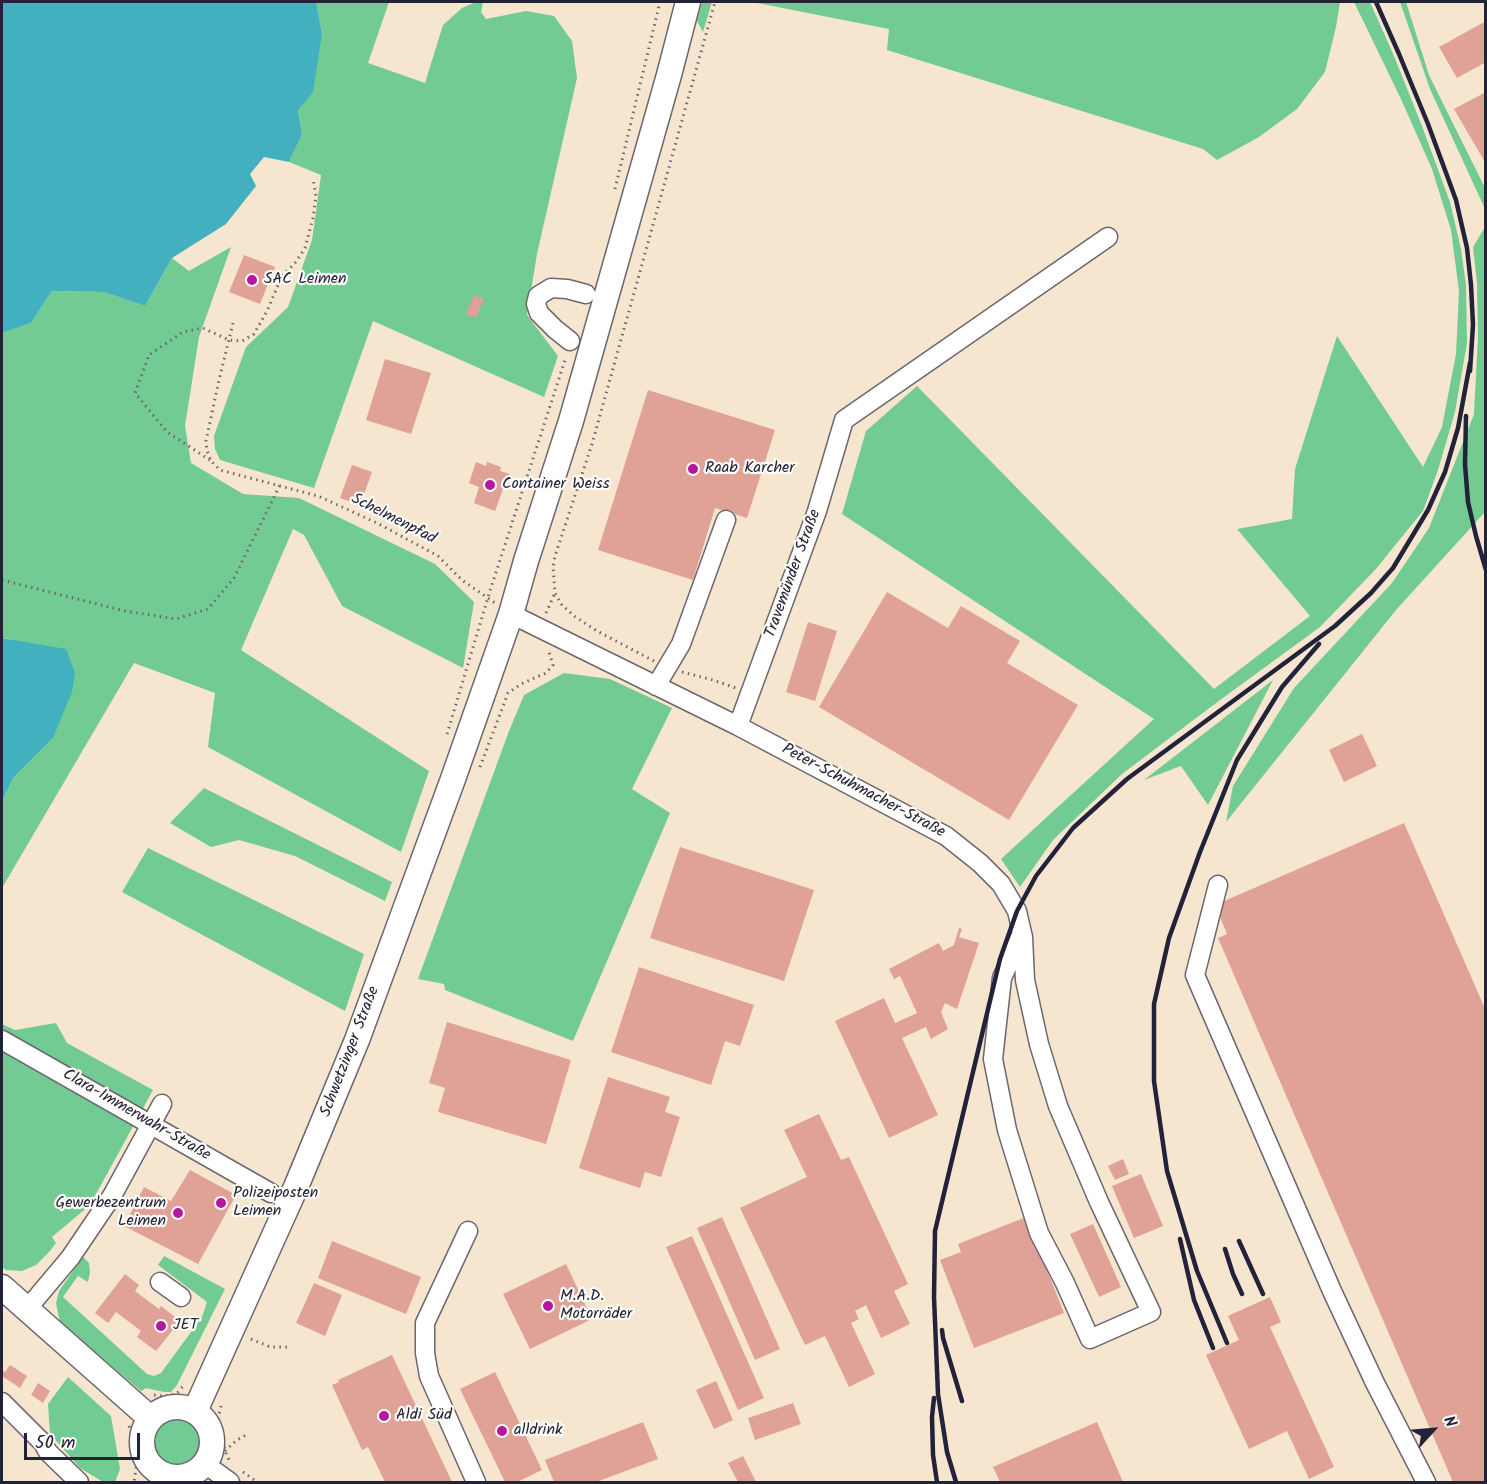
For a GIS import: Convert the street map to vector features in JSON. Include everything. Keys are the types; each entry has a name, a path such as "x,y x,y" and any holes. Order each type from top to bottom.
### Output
{"main road":[{"name":"Schwetzinger Straße","path":"199,1401 296,1187 357,1040 511,614 574,410 688,2"},
{"path":"2,1287 142,1411 155,1414 167,1407 181,1407 199,1401 211,1432 210,1453 215,1457 186,1476 158,1478 142,1451 142,1411"}],"street":[{"name":"Travemünder Straße","path":"738,726 817,511 844,420 1108,237"},
{"path":"570,341 555,330 539,313 536,304 538,296 551,288 586,294"},
{"path":"656,686 681,644 726,520"},
{"name":"Peter-Schuhmacher-Straße","path":"511,614 738,726 946,836 980,863 1001,884 1017,911 1022,933 1025,980 1039,1044 1058,1106 1099,1202 1151,1312 1089,1339 1065,1283 1039,1233 1007,1130 993,1059 1002,978 1022,933"},
{"path":"1218,885 1195,975 1332,1291 1375,1383 1426,1482"},
{"name":"Clara-Immerwahr-Straße","path":"2,1040 272,1193"},
{"path":"27,1309 70,1258 112,1196 162,1104"},
{"path":"468,1231 425,1323 425,1353 429,1376 476,1482"},
{"path":"160,1282 181,1297"},
{"path":"2,1402 43,1443 48,1452 80,1482"},
{"path":"215,1457 230,1482"}],"path":[{"path":"613,196 660,2"},
{"path":"716,2 595,433 553,567 555,593 562,605 597,631 668,668 713,680 750,694"},
{"path":"229,340 242,341 254,334 282,276 305,248 316,196 313,178"},
{"path":"211,461 206,441 233,323"},
{"name":"Schelmenpfad","path":"229,340 203,328 183,332 149,355 135,393 166,432 211,461 220,470 318,496 380,524 438,556 462,580 511,614"},
{"path":"447,734 570,341"},
{"path":"2,580 125,611 176,619 208,609 234,578 280,485"},
{"path":"251,1339 270,1347 288,1347"},
{"path":"134,1482 136,1468 131,1450 130,1428 125,1416 142,1411 146,1392 163,1396 172,1395 186,1383 199,1401 222,1402 218,1413 215,1457"},
{"path":"215,1457 246,1435"},
{"path":"215,1457 232,1462"}],"green space":[{"path":"316,2 389,2 368,63 425,83 443,25 462,8 476,2 483,2 481,12 486,19 526,11 554,16 572,41 577,78 537,254 527,315 558,356 544,397 373,321 314,488 220,460 215,449 214,436 246,347 288,307 312,240 321,175 289,162 302,135 298,110 322,33"},
{"path":"702,2 712,2 703,32 697,21"},
{"path":"752,2 1340,2 1325,72 1297,109 1259,137 1217,160 1203,149 887,50 889,29"},
{"path":"1354,2 1370,2 1422,126 1450,202 1461,249 1466,285 1467,343 1455,412 1423,511 1375,570 1320,627 1122,774 1053,840 1020,887 1001,859 1154,719 842,514 866,431 917,386 1214,689 1310,616 1237,529 1292,519 1295,469 1337,336 1423,467 1442,427 1456,354 1459,291 1451,230 1432,169"},
{"path":"1400,2 1406,2 1429,75 1485,188 1485,209 1430,89"},
{"path":"1485,227 1485,512 1396,610 1226,822 1233,786 1294,688 1392,583 1429,528 1474,414 1478,337 1477,283 1473,247"},
{"path":"231,247 199,337 185,426 191,463 243,494 299,498 435,564 474,602 463,668 342,606 304,535 293,529 241,650 429,771 401,852 208,747 215,693 134,663 2,888 2,801 14,777 53,738 10,639 2,638 2,333 31,323 52,291 104,292 145,306 172,258 189,271"},
{"path":"564,673 610,679 672,708 632,789 670,813 573,1041 445,990 444,984 418,979 524,695"},
{"path":"1273,680 1208,805 1181,766 1144,780"},
{"path":"204,788 392,882 385,901 295,856 239,840 211,847 170,823"},
{"path":"148,848 364,954 345,1011 122,892"},
{"path":"56,1023 67,1043 153,1090 90,1205 52,1237 56,1243 36,1265 22,1271 6,1270 2,1267 2,1024 15,1030"},
{"path":"164,1256 225,1289 177,1385 171,1392 146,1388 141,1391 60,1323 56,1303 59,1291 83,1257 89,1263 88,1282 78,1276 63,1297 147,1374 154,1376 161,1373 202,1317 207,1302 158,1265"},
{"path":"68,1377 111,1416 120,1469 115,1482 103,1482 80,1468 50,1434 48,1404"},
{"path":"177,1420 192,1427 199,1442 192,1457 177,1464 162,1457 155,1442 162,1427"}],"water":[{"path":"2,2 316,2 322,33 313,92 298,110 302,135 289,162 264,157 250,174 256,186 226,224 172,258 145,306 104,292 52,291 31,323 2,333"},
{"path":"2,638 66,649 75,673 72,692 53,738 14,777 2,801"}],"building":[{"path":"1486,21 1486,62 1457,78 1439,47"},
{"path":"1486,92 1486,164 1454,109"},
{"name":"SAC Leimen","path":"244,255 275,267 260,304 229,292"},
{"path":"474,295 484,299 476,318 466,314"},
{"path":"385,359 431,373 411,434 366,420"},
{"name":"Raab Karcher","path":"648,390 775,430 747,518 715,508 693,580 598,550"},
{"name":"Container Weiss","path":"476,462 486,466 487,462 501,467 500,471 510,474 495,511 474,503 479,487 469,483"},
{"path":"352,465 372,472 360,505 340,498"},
{"path":"887,592 948,628 961,606 1020,641 1007,663 1078,705 1009,820 819,707"},
{"path":"808,622 837,631 815,701 786,692"},
{"path":"1362,734 1377,766 1344,782 1329,750"},
{"path":"1404,823 1486,1011 1486,1482 1453,1482 1218,938 1227,934 1215,905"},
{"path":"680,847 814,890 784,981 650,938"},
{"path":"959,928 962,929 959,937 979,943 957,1009 945,1003 941,1012 948,1029 931,1039 926,1027 902,1038 938,1115 889,1138 835,1021 884,998 895,1023 917,1013 900,976 894,979 889,969 939,943 943,951 954,945"},
{"path":"639,967 754,1005 740,1046 725,1041 711,1085 611,1052"},
{"path":"447,1022 571,1060 546,1144 438,1112 445,1088 429,1083"},
{"path":"608,1077 670,1097 665,1112 680,1117 661,1177 645,1172 640,1188 579,1168"},
{"path":"819,1114 841,1160 849,1157 908,1284 894,1291 910,1324 881,1338 866,1305 855,1311 859,1319 851,1323 875,1374 849,1387 825,1336 805,1345 740,1208 807,1177 784,1130"},
{"path":"1123,1159 1129,1174 1115,1180 1108,1166"},
{"name":"Gewerbezentrum Leimen","path":"190,1170 236,1195 198,1264 124,1226 144,1187 171,1201"},
{"path":"1141,1174 1163,1226 1134,1238 1112,1186"},
{"path":"722,1217 780,1349 755,1360 697,1228"},
{"path":"1026,1217 1064,1313 974,1348 940,1260 961,1252 958,1244"},
{"path":"1093,1224 1121,1287 1099,1297 1070,1234"},
{"path":"692,1236 764,1398 738,1410 666,1247"},
{"path":"332,1241 421,1277 406,1314 318,1278"},
{"name":"M.A.D. Motorräder","path":"566,1264 592,1319 530,1349 503,1294"},
{"path":"125,1274 139,1285 135,1291 159,1309 161,1306 180,1321 156,1351 137,1337 141,1331 116,1312 108,1323 95,1313"},
{"path":"314,1283 342,1295 325,1336 296,1323"},
{"path":"1270,1297 1281,1322 1270,1327 1334,1467 1309,1479 1287,1431 1249,1449 1206,1355 1239,1340 1228,1316"},
{"name":"Aldi Süd","path":"392,1355 452,1482 385,1482 368,1447 362,1450 332,1385"},
{"path":"10,1365 27,1376 20,1388 2,1376 2,1370 5,1372"},
{"name":"alldrink","path":"495,1372 542,1470 517,1482 505,1482 460,1389"},
{"path":"716,1381 733,1420 714,1429 696,1390"},
{"path":"38,1383 50,1391 43,1403 31,1395"},
{"path":"793,1403 801,1424 755,1440 748,1418"},
{"path":"643,1422 658,1459 596,1482 554,1482 545,1460"},
{"path":"1097,1422 1123,1482 1000,1482 993,1467"},
{"path":"743,1456 756,1482 738,1482 728,1463"}],"railway":[{"path":"1376,2 1428,124 1456,200 1467,248 1471,285 1473,325 1470,371"},
{"path":"956,1482 947,1452 938,1394 934,1297 935,1231 1000,959 1017,911 1036,876 1073,828 1127,779 1335,626 1371,593 1393,568 1428,510 1445,472 1458,428 1470,363"},
{"path":"1466,416 1465,464 1468,502 1486,570"},
{"path":"1227,1343 1197,1271 1167,1171 1154,1081 1154,1004 1169,938 1237,760 1282,687 1319,644"},
{"path":"1180,1239 1194,1300 1213,1348"},
{"path":"1239,1241 1263,1294"},
{"path":"1225,1249 1242,1294"},
{"path":"942,1330 962,1401"},
{"path":"934,1398 933,1455 937,1482"}],"place":[{"name":"SAC Leimen","path":"252,280"},
{"name":"Raab Karcher","path":"693,469"},
{"name":"Container Weiss","path":"490,485"},
{"name":"Polizeiposten Leimen","path":"221,1203"},
{"name":"Gewerbezentrum Leimen","path":"178,1213"},
{"name":"M.A.D. Motorräder","path":"548,1306"},
{"name":"JET","path":"161,1326"},
{"name":"Aldi Süd","path":"384,1416"},
{"name":"alldrink","path":"502,1431"}]}
